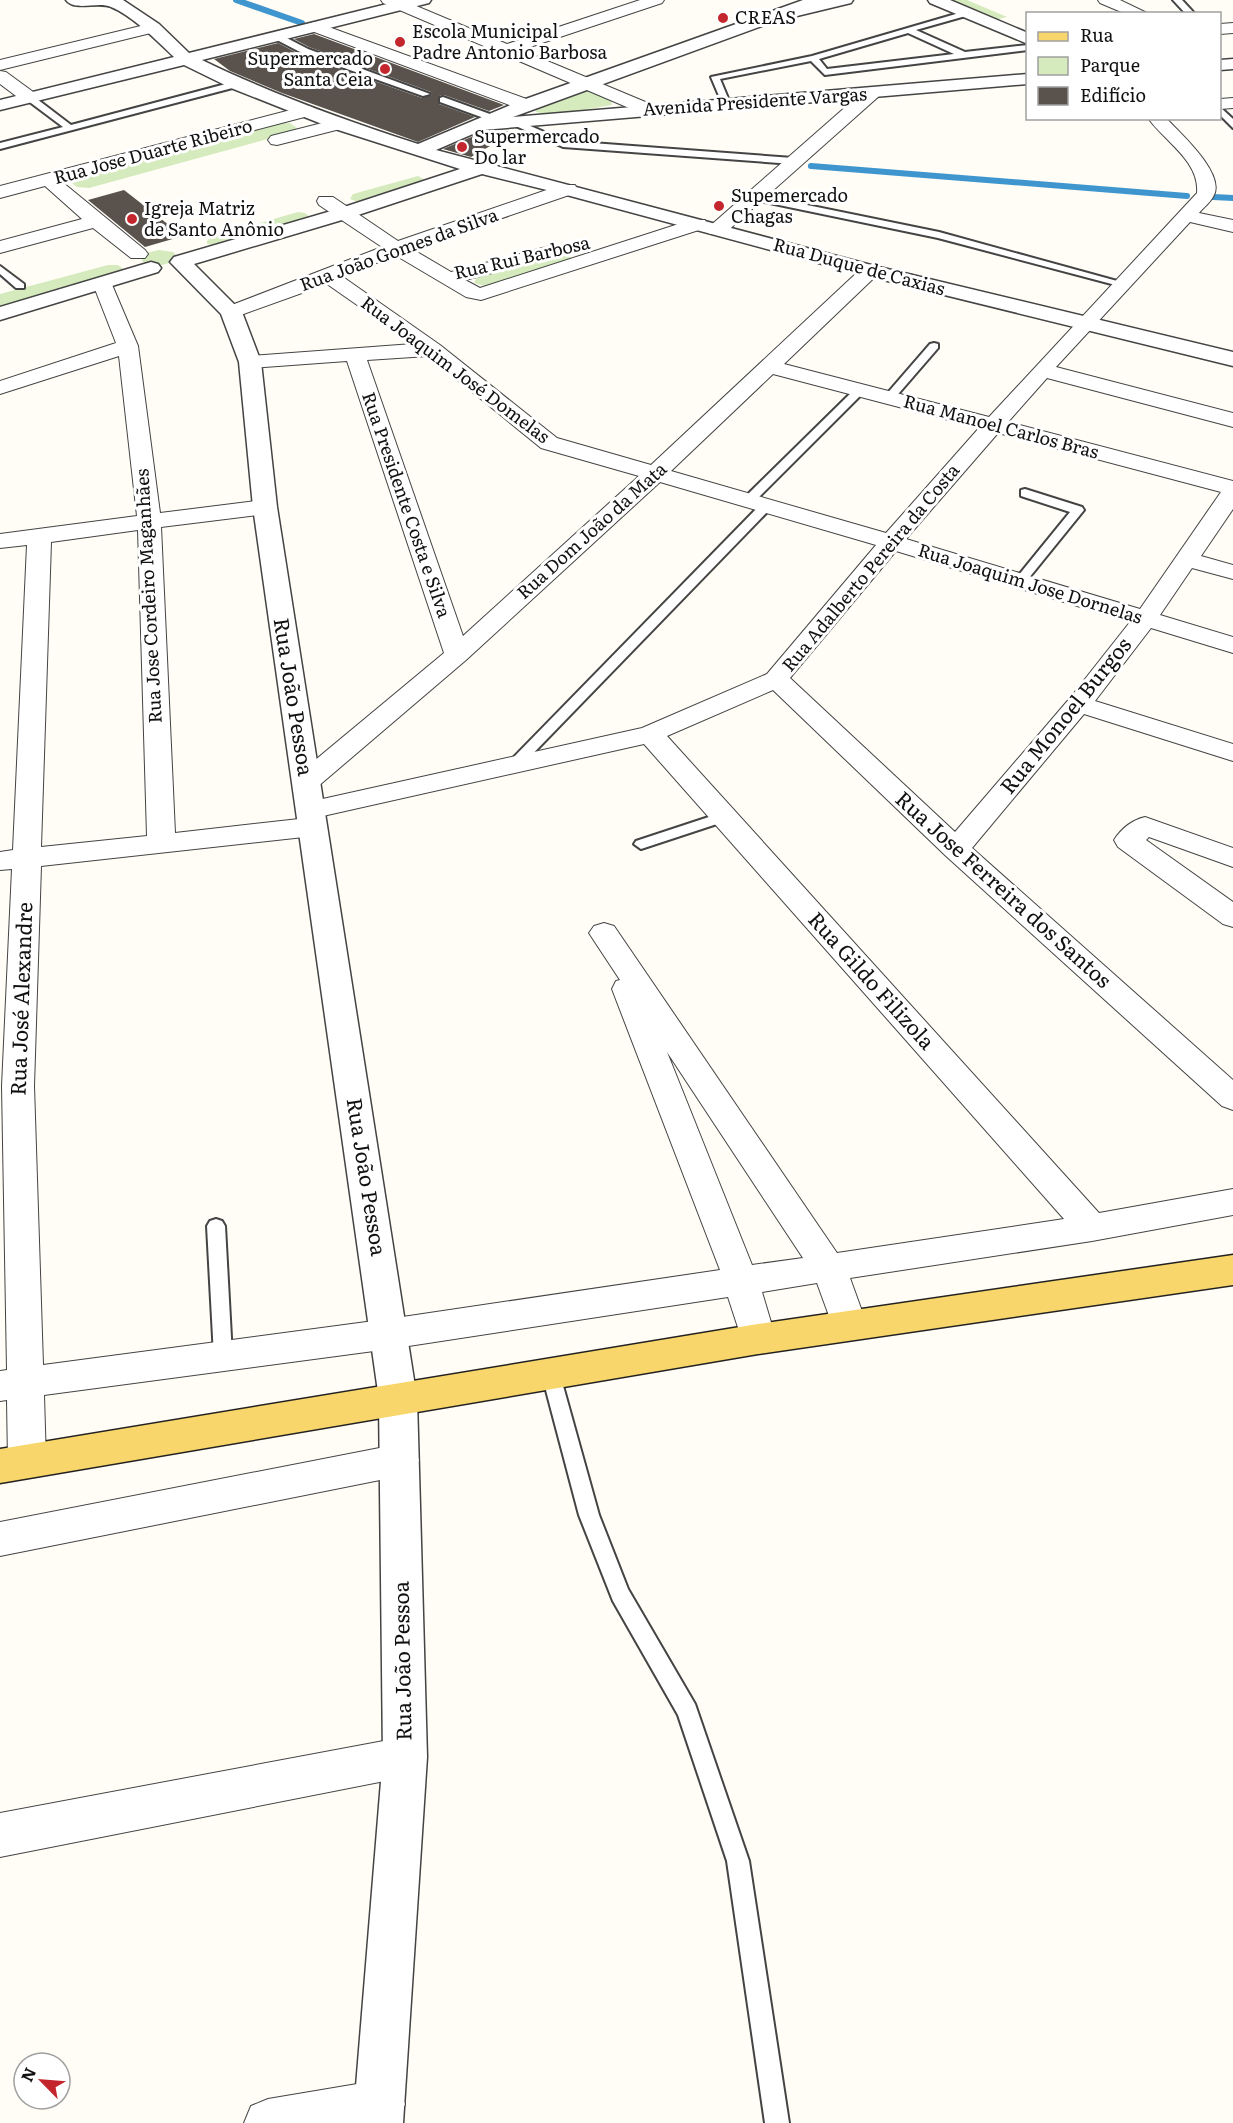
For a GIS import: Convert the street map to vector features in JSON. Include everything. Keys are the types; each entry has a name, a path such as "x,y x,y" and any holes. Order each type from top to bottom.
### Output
{"main road":[{"path":"13,1464 551,1375 758,1338 1233,1270"}],"street":[{"path":"74,0 113,1"},
{"path":"0,105 315,27 395,3 423,0"},
{"path":"505,51 656,0"},
{"path":"417,150 497,122 526,105 783,14 845,0"},
{"path":"936,0 1026,38"},
{"path":"1106,0 1136,12"},
{"name":"Rua Duque de Caxias","path":"113,1 153,28 186,59 237,84 338,124 454,162 568,189 870,271 1233,359"},
{"path":"783,14 808,1"},
{"path":"395,3 649,110"},
{"path":"999,27 1026,19"},
{"path":"315,27 526,105"},
{"path":"0,65 153,28"},
{"path":"0,76 30,98"},
{"name":"Avenida Presidente Vargas","path":"497,122 1026,79"},
{"path":"708,227 753,197 872,93"},
{"name":"Rua Jose Duarte Ribeiro","path":"0,192 306,111"},
{"name":"Rua Adalberto Pereira da Costa","path":"13,860 161,842 310,806 513,766 650,734 776,679 891,542 1042,370 1216,183 1205,175 1158,120"},
{"path":"259,145 338,124"},
{"path":"0,314 103,284 159,256 454,162"},
{"path":"10,289 345,213 479,169"},
{"path":"49,180 96,221 159,256"},
{"name":"Rua João Gomes da Silva","path":"231,312 329,276 396,248 568,189"},
{"path":"68,197 91,191"},
{"name":"Rua Rui Barbosa","path":"326,201 396,248 473,292 490,293 708,227"},
{"path":"1186,216 1233,226"},
{"name":"Rua Rui Barbosa","path":"451,278 678,219"},
{"path":"0,247 96,221"},
{"name":"Rua João Pessoa","path":"159,256 231,312 250,362 265,507 398,1399 405,1757 380,2113"},
{"name":"Rua Dom João da Mata","path":"310,806 457,655 654,475 870,271"},
{"name":"Rua Joaquim José Domelas","path":"329,276 433,349 549,443 654,475"},
{"name":"Rua Jose Cordeiro Maganhães","path":"103,284 128,346 148,520 161,842"},
{"path":"0,388 128,346"},
{"path":"250,362 433,349"},
{"name":"Rua Presidente Costa e Silva","path":"355,354 457,655"},
{"name":"Rua Manoel Carlos Bras","path":"770,367 1233,490"},
{"path":"1042,370 1233,420"},
{"name":"Rua Joaquim Jose Dornelas","path":"654,475 891,542 1233,645"},
{"name":"Rua Monoel Burgos","path":"956,849 1078,704 1144,619 1233,490"},
{"path":"0,541 148,520 265,507"},
{"name":"Rua José Alexandre","path":"13,1464 9,1087 13,860 39,536"},
{"path":"1185,559 1233,572"},
{"name":"Rua Jose Ferreira dos Santos","path":"776,679 956,849 1233,1098"},
{"path":"1078,704 1233,753"},
{"name":"Rua Gildo Filizola","path":"650,734 1092,1228"},
{"path":"1233,858 1145,826 1128,840 1233,917"},
{"path":"758,1338 741,1280 604,933 828,1267 849,1325"},
{"path":"12,1385 389,1334 1092,1228 1233,1202"},
{"path":"0,1539 400,1460"},
{"path":"0,1835 405,1757"},
{"path":"268,2123 380,2113"}],"lane":[{"path":"1177,0 1189,12"},
{"path":"726,103 715,77 813,58 966,13"},
{"path":"909,30 963,55"},
{"path":"276,36 305,51 426,94"},
{"path":"813,58 825,72 1026,47"},
{"path":"0,146 237,84"},
{"path":"30,98 70,128"},
{"path":"443,100 497,122 563,144 793,161"},
{"path":"1221,111 1233,125"},
{"path":"753,197 939,235 1123,284"},
{"path":"0,269 10,289"},
{"path":"889,398 934,346"},
{"path":"513,766 860,390"},
{"path":"1026,494 1092,514"},
{"path":"1020,581 1077,510"},
{"path":"641,844 724,817"},
{"path":"216,1226 223,1356"},
{"path":"551,1375 592,1525 620,1594 687,1710 738,1861 777,2123"}],"green space":[{"path":"947,0 967,0 1007,17 994,20"},
{"path":"577,91 593,92 611,101 612,105 552,115 536,112 535,107"},
{"path":"276,122 290,123 297,128 290,133 89,188 77,187 70,182 75,177"},
{"path":"418,176 425,180 361,203 350,199 353,194"},
{"path":"298,212 305,213 311,218 217,246 207,244 211,237"},
{"path":"159,250 173,252 177,256 174,260 161,265 143,262 141,257 146,253"},
{"path":"565,255 571,257 570,260 488,287 474,283 477,277"},
{"path":"108,265 118,265 123,272 0,308 0,294"}],"building":[{"path":"314,34 504,105 489,111 444,95 439,96 439,104 475,117 418,142 282,93 230,71 214,59 278,43 301,55 422,98 432,95 431,92 309,47 294,39"},
{"path":"516,131 471,157 443,149 483,132"},
{"name":"Igreja Matriz de Santo Anônio","path":"124,190 183,236 145,247 88,200"}],"waterway":[{"path":"236,0 302,23"},
{"path":"811,166 1187,196"},
{"path":"1213,197 1233,198"}],"place":[{"name":"CREAS","path":"723,18"},
{"name":"Escola Municipal Padre Antonio Barbosa","path":"400,42"},
{"name":"Supermercado Santa Ceia","path":"385,69"},
{"name":"Supermercado Do lar","path":"462,147"},
{"name":"Supemercado Chagas","path":"719,206"},
{"name":"Igreja Matriz de Santo Anônio","path":"132,219"}]}
